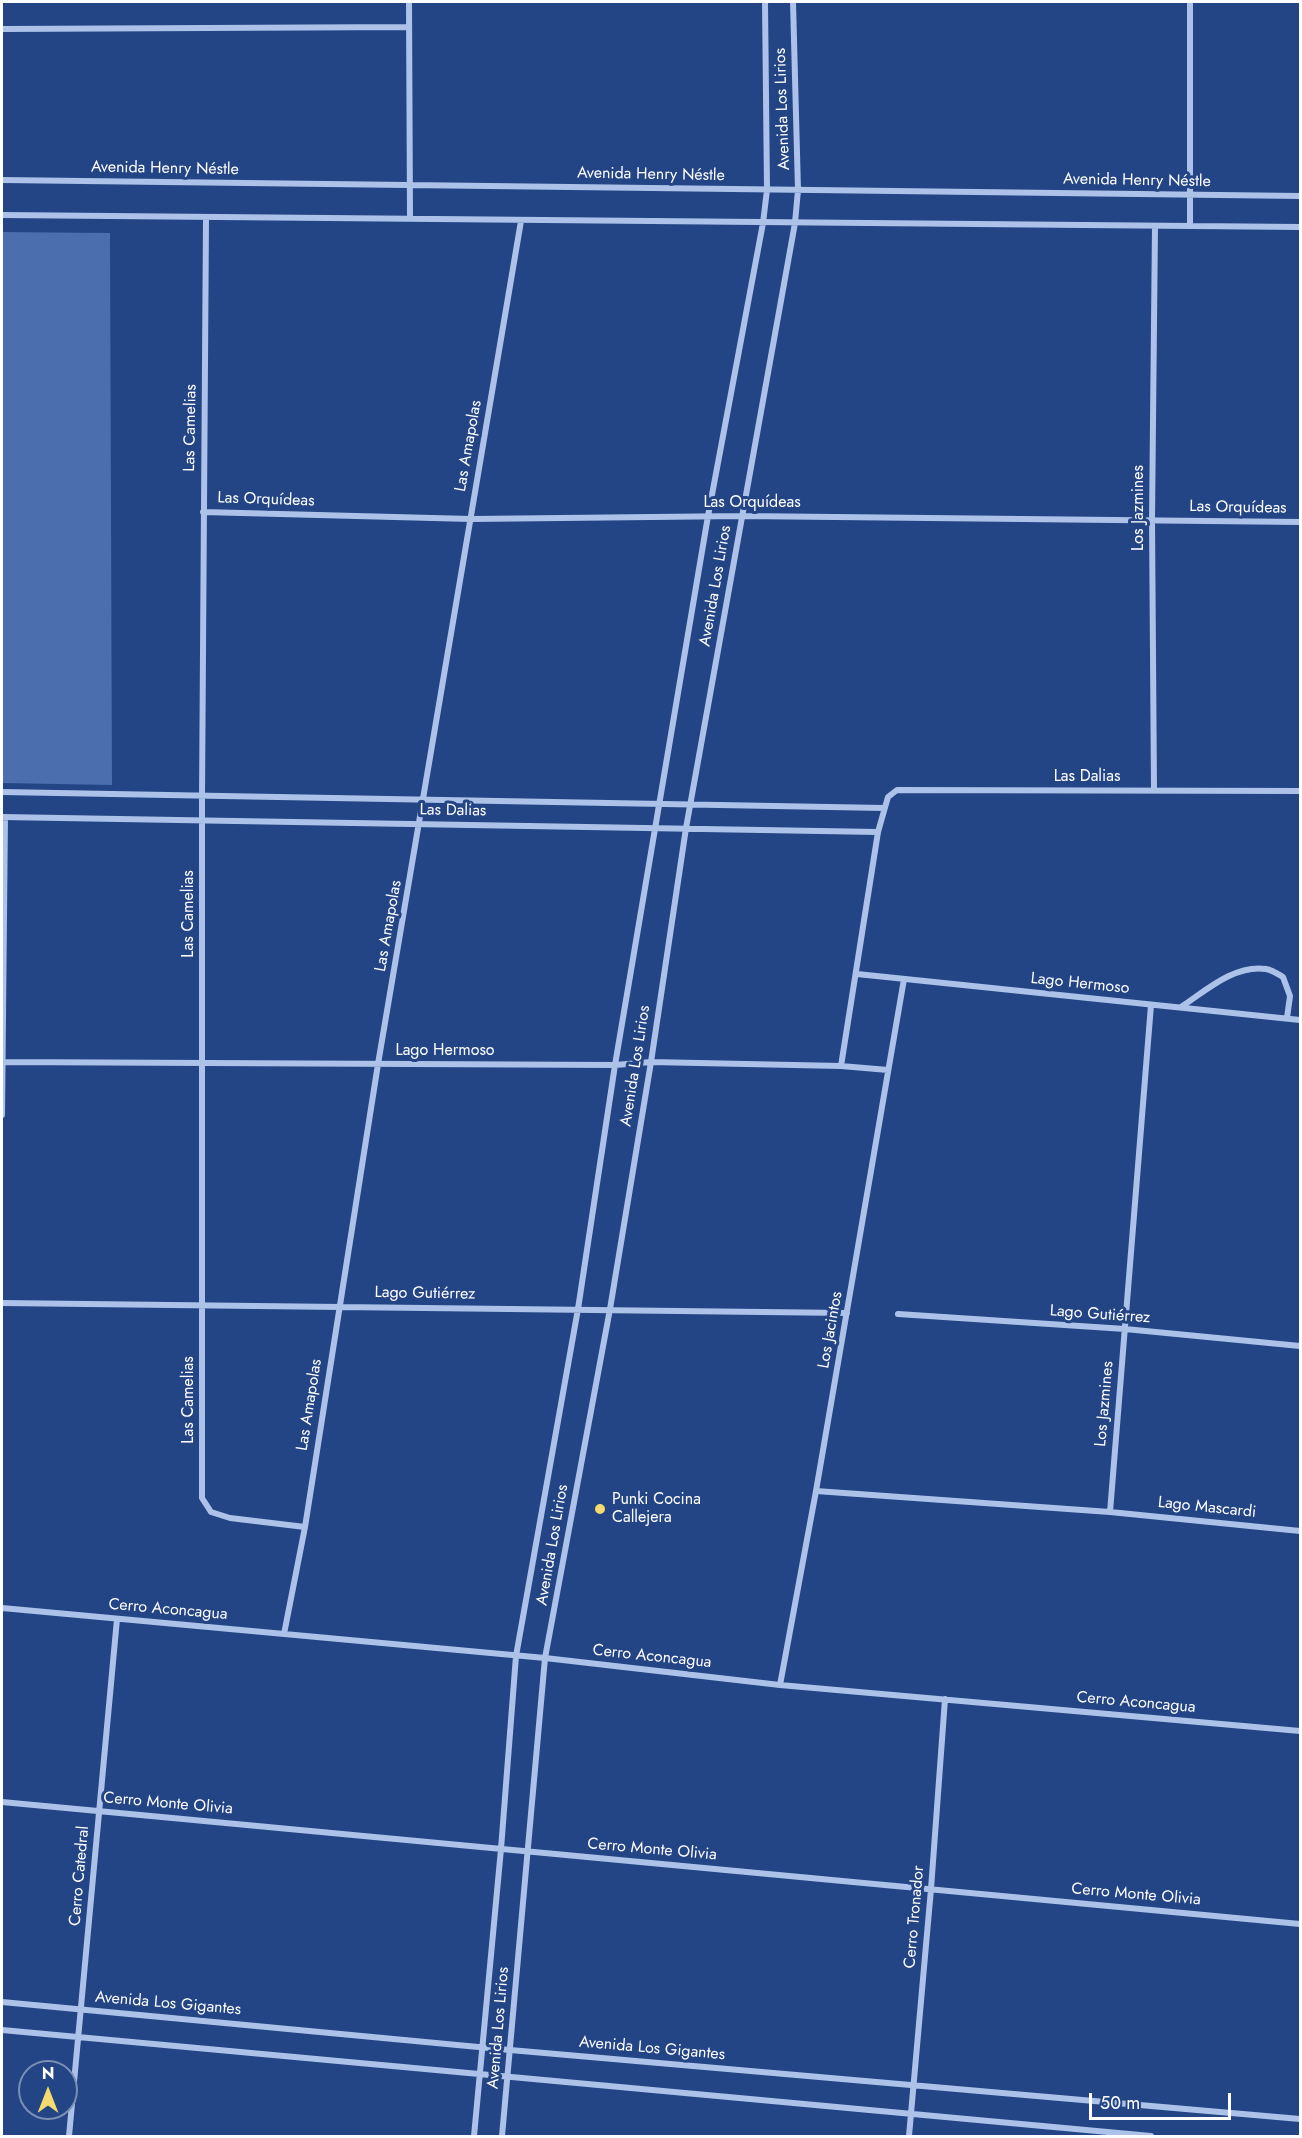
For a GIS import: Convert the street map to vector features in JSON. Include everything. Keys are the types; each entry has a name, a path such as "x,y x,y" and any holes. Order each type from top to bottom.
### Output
{"street":[{"path":"409,2 410,219"},
{"name":"Avenida Los Lirios","path":"474,2136 501,1849 516,1656 578,1309 615,1065 708,516 763,223 767,190 765,2"},
{"name":"Avenida Los Lirios","path":"502,2136 546,1659 610,1309 651,1062 686,828 795,223 798,190 793,2"},
{"path":"1190,2 1190,226"},
{"path":"2,28 409,27"},
{"name":"Avenida Henry Néstle","path":"2,180 1300,196"},
{"path":"2,215 1300,227"},
{"name":"Las Camelias","path":"206,218 202,796 204,1304 202,1498 211,1512 230,1518 305,1527"},
{"name":"Las Amapolas","path":"284,1634 305,1527 378,1064 521,221"},
{"name":"Los Jazmines","path":"1154,790 1152,520 1155,226"},
{"name":"Las Orquídeas","path":"203,512 471,519 742,516 1300,522"},
{"name":"Las Dalias","path":"2,792 884,808 888,797 897,790 1300,791"},
{"path":"841,1066 878,832 884,808"},
{"path":"2,1115 3,817"},
{"name":"Las Dalias","path":"3,817 878,832"},
{"path":"1180,1008 1223,980 1246,969 1268,969 1283,977 1290,996 1287,1018"},
{"name":"Lago Hermoso","path":"857,974 1300,1020"},
{"name":"Los Jacintos","path":"780,1684 816,1491 904,979"},
{"name":"Los Jazmines","path":"1110,1512 1151,1005"},
{"name":"Lago Hermoso","path":"2,1062 615,1065 651,1062 841,1066 888,1070"},
{"name":"Lago Gutiérrez","path":"2,1303 847,1313"},
{"name":"Lago Gutiérrez","path":"898,1314 1125,1329 1300,1346"},
{"path":"816,1491 1110,1512"},
{"name":"Lago Mascardi","path":"1110,1512 1300,1531"},
{"name":"Cerro Aconcagua","path":"2,1608 516,1656 945,1700 1300,1731"},
{"name":"Cerro Catedral","path":"69,2136 117,1619"},
{"name":"Cerro Tronador","path":"909,2136 945,1700"},
{"name":"Cerro Monte Olivia","path":"2,1802 1300,1924"},
{"name":"Avenida Los Gigantes","path":"2,2002 510,2050 1300,2119"},
{"path":"2,2030 1151,2136"}],"building":[{"path":"2,232 110,233 112,785 2,783"}],"place":[{"name":"Punki Cocina Callejera","path":"600,1509"}]}
